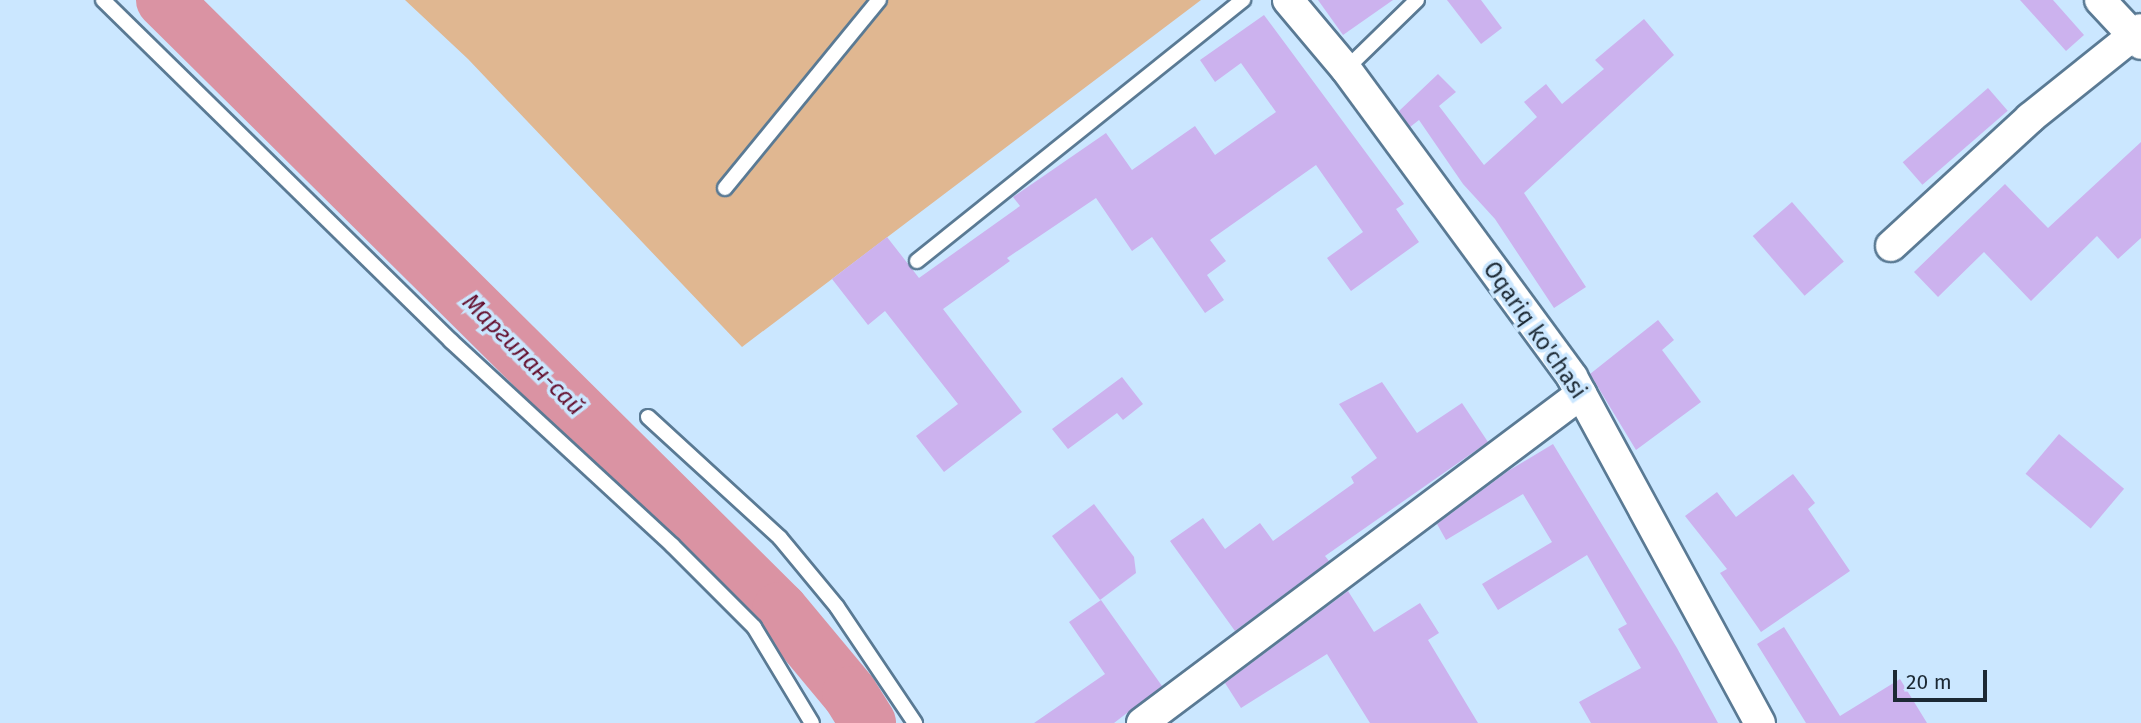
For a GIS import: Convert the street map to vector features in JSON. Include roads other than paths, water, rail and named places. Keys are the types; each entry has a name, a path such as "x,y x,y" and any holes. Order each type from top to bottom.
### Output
{"street":[{"name":"Oqariq ko'chasi","path":"1288,0 1346,69 1581,394 1760,723"},
{"path":"1891,246 2029,118 2138,36 2101,0"},
{"path":"1142,723 1581,394"}],"lane":[{"path":"103,0 451,341 754,627 812,723"},
{"path":"725,188 879,0"},
{"path":"917,261 1243,0"},
{"path":"1346,69 1418,0"},
{"path":"648,417 780,538 837,607 915,723"}],"waterway":[{"name":"Маргилан-сай","path":"164,0 780,610 850,694 868,723"}]}
